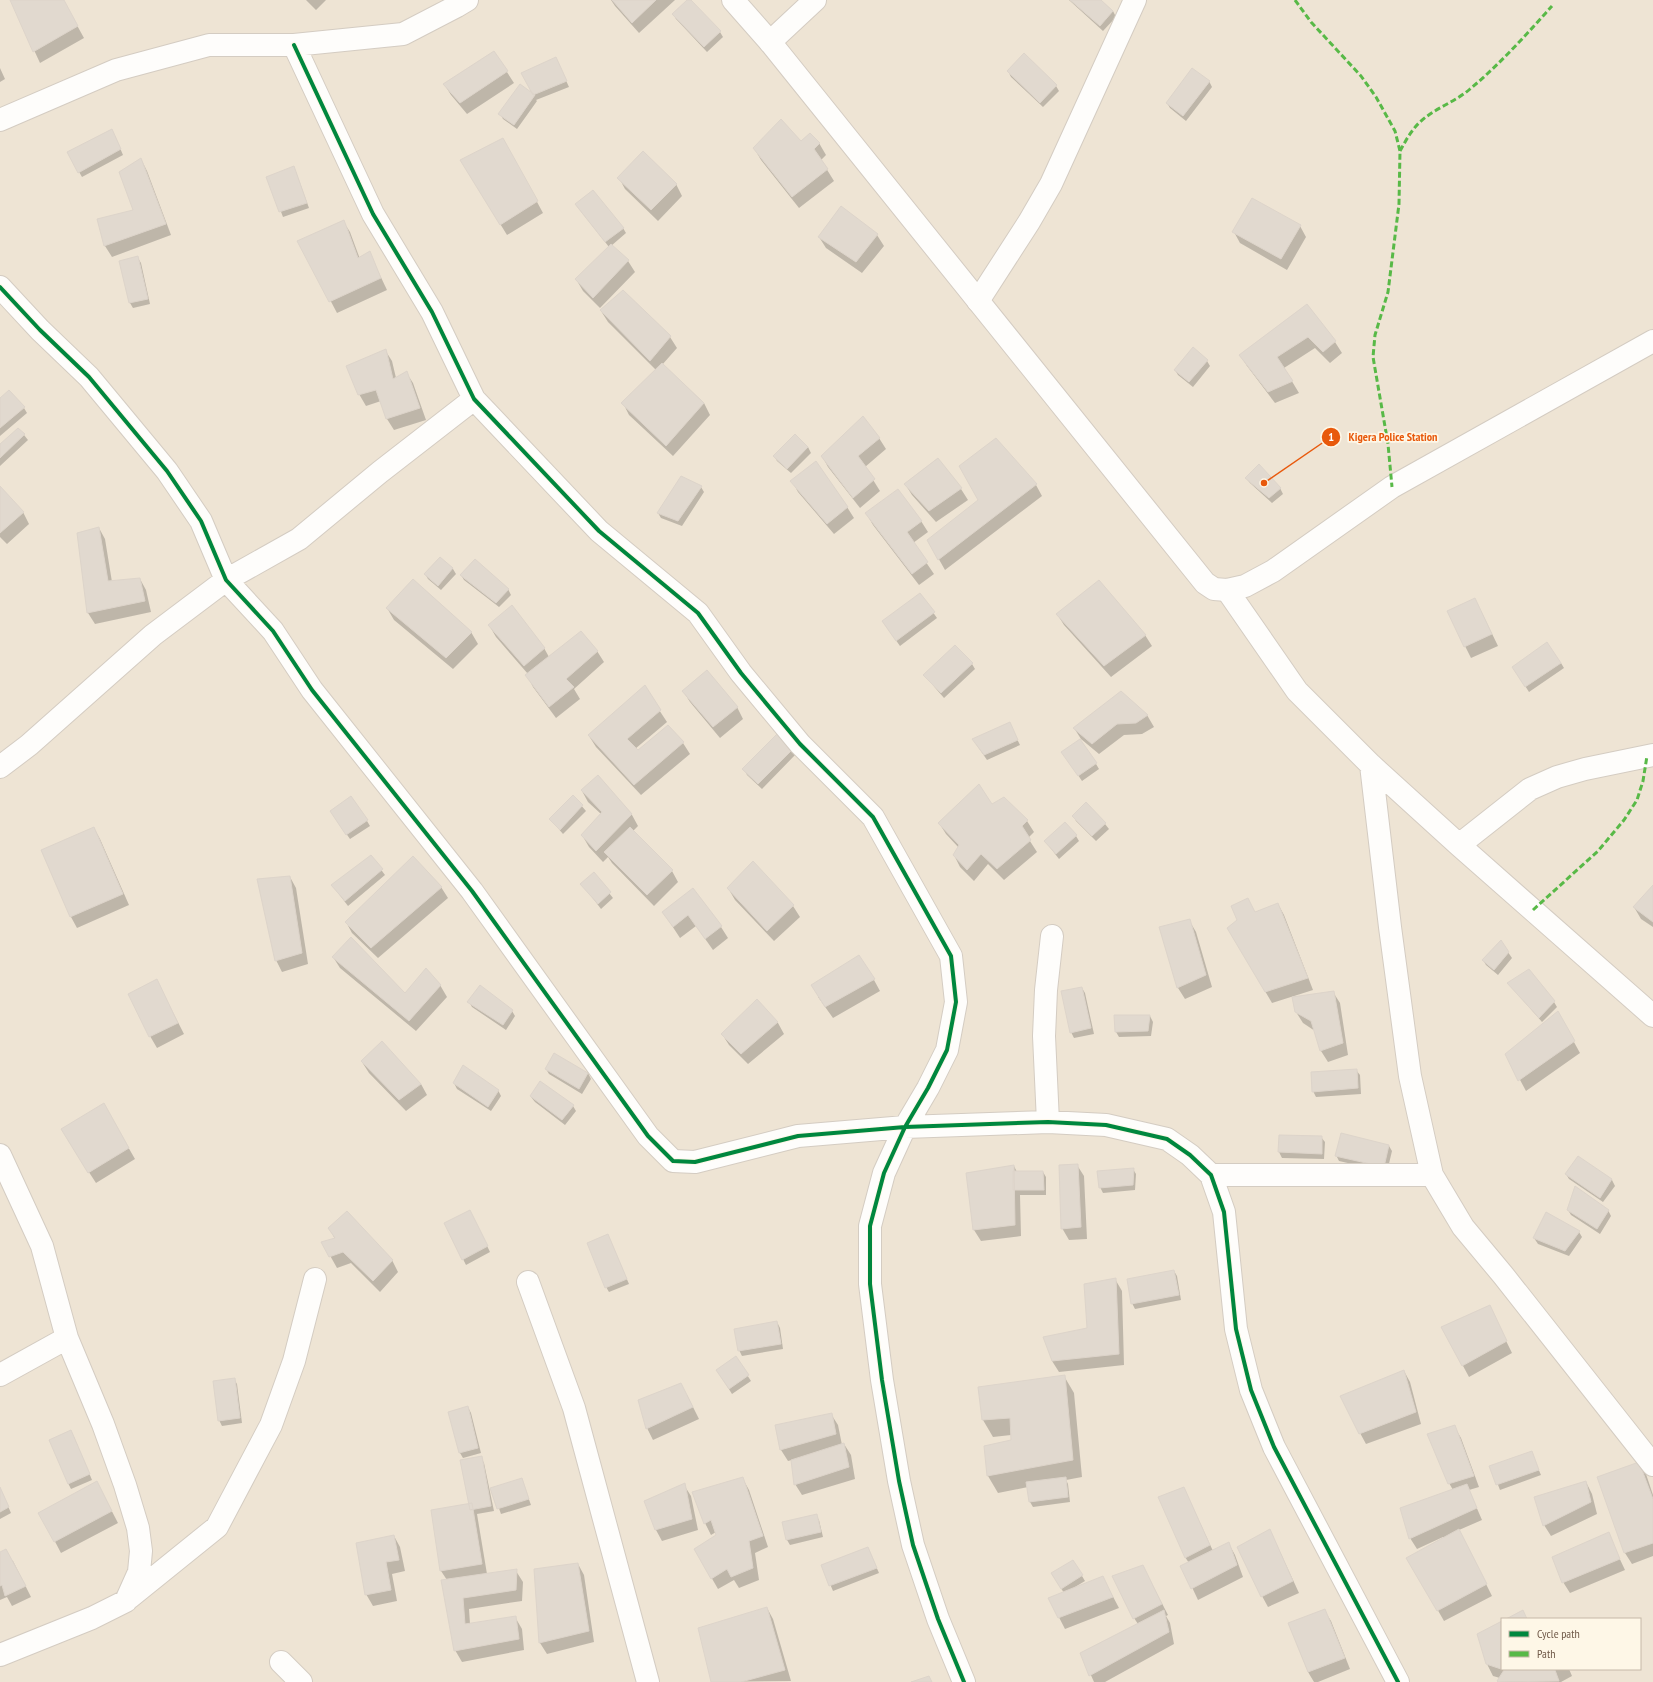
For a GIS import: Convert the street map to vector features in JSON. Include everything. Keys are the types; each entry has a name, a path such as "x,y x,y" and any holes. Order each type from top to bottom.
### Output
{"street":[{"path":"0,120 116,70 209,46 294,45 403,34 467,0"},
{"path":"733,0 770,42 1205,583 1214,589 1227,590 1245,586 1273,572 1392,487 1653,341"},
{"path":"770,42 815,0"},
{"path":"978,301 1029,222 1051,184 1135,0"},
{"path":"294,45 373,214 432,312 474,399 599,531 698,613 742,673 800,744 873,817 951,956 956,1002 947,1050 928,1088 905,1127 884,1173 870,1226 870,1284 882,1380 899,1481 913,1545 938,1619 964,1682"},
{"path":"0,287 40,330 89,378 167,471 201,521 226,580 273,631 312,690 472,891 648,1136 673,1161 695,1162 798,1136 905,1127 1048,1122 1106,1125 1167,1139 1190,1155 1211,1175 1224,1212 1236,1329 1251,1390 1274,1447 1398,1682"},
{"path":"0,767 29,744 153,635 226,580 299,539 380,472 474,399"},
{"path":"1227,590 1297,692 1371,765 1459,845 1653,1016"},
{"path":"1459,845 1530,789 1557,777 1585,769 1653,755"},
{"path":"1371,765 1390,927 1410,1076 1432,1175 1463,1227 1503,1274 1653,1465"},
{"path":"1048,1122 1044,1036 1046,990 1052,936"},
{"path":"0,1155 42,1246 67,1338 103,1424 138,1528 141,1551 139,1572 126,1601"},
{"path":"1211,1175 1432,1175"},
{"path":"0,1655 92,1618 126,1601 217,1527 271,1425 294,1361 314,1279"},
{"path":"528,1282 574,1408 648,1682"},
{"path":"0,1375 67,1338"},
{"path":"281,1662 301,1682"}],"shaded area":[{"path":"0,0 1653,0 1653,1682 0,1682"}],"building":[{"path":"10,0 64,0 78,26 33,52"},
{"path":"612,0 656,0 632,23"},
{"path":"687,0 691,0 721,31 704,47 672,14"},
{"path":"1070,0 1101,0 1113,11 1100,26"},
{"path":"494,51 508,71 460,103 443,84"},
{"path":"1024,53 1057,85 1040,103 1007,71"},
{"path":"556,57 567,81 533,95 521,73"},
{"path":"1192,68 1210,81 1183,116 1166,103"},
{"path":"520,84 535,95 514,125 498,114"},
{"path":"781,119 801,141 810,133 820,143 814,149 828,169 792,197 753,148"},
{"path":"112,129 121,149 78,173 67,152"},
{"path":"503,138 538,201 500,225 460,160"},
{"path":"643,151 677,184 651,210 617,178"},
{"path":"141,158 166,224 104,246 97,219 133,210 119,172"},
{"path":"294,166 307,203 279,212 266,177"},
{"path":"593,190 624,228 605,242 575,204"},
{"path":"1252,198 1301,225 1281,259 1232,232"},
{"path":"841,206 878,234 856,262 818,237"},
{"path":"344,220 358,258 370,251 381,278 329,302 297,241"},
{"path":"611,244 629,260 593,298 575,279"},
{"path":"138,256 148,299 129,303 119,261"},
{"path":"623,290 671,336 650,361 600,310"},
{"path":"1307,304 1336,341 1323,352 1308,337 1277,357 1293,381 1268,392 1239,355"},
{"path":"1193,347 1208,360 1189,382 1174,370"},
{"path":"386,349 393,379 407,371 420,408 386,419 376,390 358,395 346,366"},
{"path":"662,363 704,403 666,446 621,403"},
{"path":"9,390 25,407 0,428 0,398"},
{"path":"863,416 880,438 858,456 875,479 853,498 821,456"},
{"path":"18,428 25,434 0,458 0,444"},
{"path":"795,434 808,447 787,469 773,456"},
{"path":"996,438 1037,484 938,560 927,540 978,500 959,466"},
{"path":"938,458 962,488 929,511 904,484"},
{"path":"816,461 848,507 827,524 790,481"},
{"path":"1259,464 1281,488 1269,498 1245,478"},
{"path":"681,476 702,486 678,521 657,513"},
{"path":"0,486 24,512 0,533"},
{"path":"898,489 922,521 907,532 928,562 912,574 865,513"},
{"path":"99,527 108,581 140,578 145,601 87,613 77,533"},
{"path":"440,557 453,568 438,586 424,574"},
{"path":"475,559 509,589 496,603 460,575"},
{"path":"413,579 472,632 446,658 386,608"},
{"path":"1099,580 1146,635 1104,666 1056,614"},
{"path":"920,593 935,612 896,641 882,621"},
{"path":"1475,598 1492,634 1464,647 1447,611"},
{"path":"512,605 545,648 524,666 488,625"},
{"path":"581,631 598,651 566,679 574,687 549,707 525,675"},
{"path":"1547,642 1561,663 1525,687 1512,667"},
{"path":"955,645 973,663 941,693 923,675"},
{"path":"707,670 738,707 713,727 682,691"},
{"path":"645,685 661,710 627,739 638,750 668,725 684,742 634,785 588,735"},
{"path":"1121,691 1148,715 1136,723 1117,724 1092,744 1073,728"},
{"path":"1010,722 1018,740 984,755 972,739"},
{"path":"778,733 794,748 758,784 742,769"},
{"path":"1080,739 1097,763 1078,776 1061,752"},
{"path":"598,775 632,814 596,851 581,835 602,812 581,790"},
{"path":"979,784 992,804 1004,797 1028,820 1022,826 1031,840 997,869 981,854 967,870 953,855 959,845 938,823"},
{"path":"573,795 583,805 560,830 549,819"},
{"path":"351,796 368,820 346,835 330,811"},
{"path":"1086,802 1106,823 1092,836 1072,816"},
{"path":"1065,822 1077,835 1056,854 1044,841"},
{"path":"94,827 123,894 70,917 41,850"},
{"path":"630,827 673,870 647,895 604,852"},
{"path":"371,855 383,869 345,901 331,885"},
{"path":"413,856 442,887 371,948 345,922"},
{"path":"753,861 794,905 767,931 727,888"},
{"path":"594,872 611,892 598,904 580,884"},
{"path":"290,876 302,953 275,961 257,879"},
{"path":"1653,885 1653,922 1633,907"},
{"path":"693,888 722,926 705,939 688,915 673,927 662,912"},
{"path":"1248,898 1255,912 1278,903 1308,978 1265,992 1227,928 1237,920 1231,906"},
{"path":"1190,919 1206,975 1177,988 1159,927"},
{"path":"351,937 405,993 426,968 441,985 409,1021 332,957"},
{"path":"1501,940 1509,952 1494,970 1482,960"},
{"path":"859,955 875,979 825,1007 811,985"},
{"path":"1529,969 1555,1001 1539,1018 1507,983"},
{"path":"157,979 178,1023 149,1037 128,994"},
{"path":"480,985 513,1010 503,1025 467,1002"},
{"path":"1082,987 1091,1028 1070,1033 1061,991"},
{"path":"1334,991 1343,1043 1320,1051 1311,1021 1295,1012 1292,997"},
{"path":"757,999 778,1022 741,1054 721,1034"},
{"path":"1558,1011 1575,1041 1518,1081 1505,1054"},
{"path":"1114,1015 1150,1015 1148,1031 1115,1032"},
{"path":"382,1041 421,1084 399,1100 361,1061"},
{"path":"554,1053 588,1073 579,1089 545,1069"},
{"path":"463,1065 499,1090 488,1107 453,1083"},
{"path":"1357,1069 1358,1088 1312,1092 1311,1072"},
{"path":"540,1081 574,1105 562,1120 530,1096"},
{"path":"104,1103 129,1148 88,1173 61,1129"},
{"path":"1341,1133 1389,1145 1384,1167 1335,1156"},
{"path":"1279,1135 1322,1136 1322,1154 1278,1152"},
{"path":"1578,1156 1612,1179 1600,1198 1565,1174"},
{"path":"1078,1164 1081,1227 1061,1229 1059,1165"},
{"path":"1014,1165 1015,1225 973,1230 966,1173"},
{"path":"1134,1168 1133,1185 1099,1188 1097,1171"},
{"path":"1013,1171 1043,1171 1044,1190 1013,1190"},
{"path":"1575,1186 1609,1210 1597,1229 1567,1210"},
{"path":"470,1210 488,1246 462,1260 444,1223"},
{"path":"347,1211 393,1260 373,1281 343,1252 329,1257 321,1242 335,1238 328,1228"},
{"path":"1546,1212 1580,1231 1565,1251 1533,1238"},
{"path":"608,1234 627,1279 605,1288 587,1243"},
{"path":"1174,1270 1179,1295 1131,1304 1127,1279"},
{"path":"1116,1278 1119,1354 1052,1361 1043,1337 1087,1328 1084,1284"},
{"path":"1490,1305 1507,1341 1462,1366 1441,1327"},
{"path":"777,1321 781,1344 738,1351 734,1329"},
{"path":"736,1356 749,1375 729,1389 716,1370"},
{"path":"1404,1370 1416,1412 1359,1434 1340,1396"},
{"path":"1065,1375 1073,1460 987,1476 984,1446 1011,1440 1010,1418 982,1420 978,1387"},
{"path":"235,1378 240,1418 218,1421 213,1381"},
{"path":"681,1383 693,1407 646,1429 638,1400"},
{"path":"468,1406 478,1448 459,1453 448,1412"},
{"path":"832,1413 836,1434 780,1450 775,1425"},
{"path":"1455,1425 1474,1476 1448,1484 1427,1434"},
{"path":"71,1430 90,1474 68,1484 49,1440"},
{"path":"844,1443 849,1467 794,1485 791,1460"},
{"path":"1532,1451 1539,1470 1496,1485 1489,1466"},
{"path":"482,1456 491,1506 470,1510 460,1460"},
{"path":"1639,1462 1653,1499 1653,1543 1624,1553 1597,1477"},
{"path":"743,1477 763,1536 749,1541 753,1568 731,1577 727,1569 711,1579 694,1549 716,1535 711,1520 704,1524 692,1492"},
{"path":"1066,1477 1068,1497 1029,1502 1026,1482"},
{"path":"522,1478 529,1499 497,1509 490,1488"},
{"path":"97,1481 112,1511 54,1542 38,1513"},
{"path":"1586,1481 1591,1502 1543,1526 1534,1497"},
{"path":"685,1483 692,1519 655,1530 644,1501"},
{"path":"1467,1484 1477,1508 1409,1539 1400,1508"},
{"path":"0,1487 9,1507 0,1512"},
{"path":"1184,1487 1210,1545 1185,1558 1158,1497"},
{"path":"472,1503 482,1564 440,1571 431,1510"},
{"path":"817,1514 821,1532 786,1540 782,1522"},
{"path":"1270,1529 1293,1581 1261,1597 1237,1547"},
{"path":"1459,1529 1487,1584 1437,1611 1406,1558"},
{"path":"1609,1532 1620,1559 1562,1583 1552,1557"},
{"path":"394,1535 399,1560 386,1562 391,1590 365,1595 356,1543"},
{"path":"1229,1542 1237,1565 1191,1589 1180,1566"},
{"path":"868,1547 877,1568 829,1586 821,1565"},
{"path":"6,1549 26,1586 5,1596 2,1585 0,1586 0,1552"},
{"path":"1073,1560 1083,1575 1061,1589 1051,1573"},
{"path":"578,1563 589,1631 539,1643 534,1569"},
{"path":"1143,1565 1162,1604 1133,1619 1112,1576"},
{"path":"517,1569 516,1590 463,1598 465,1624 516,1616 519,1639 454,1651 441,1580"},
{"path":"1103,1576 1113,1597 1058,1618 1048,1598"},
{"path":"767,1607 785,1670 741,1682 711,1682 698,1628"},
{"path":"1325,1609 1345,1658 1308,1672 1288,1623"},
{"path":"1164,1610 1169,1632 1089,1676 1080,1653"},
{"path":"1523,1610 1527,1618 1508,1618"},
{"path":"1501,1622 1501,1669 1486,1664 1477,1634"},
{"path":"1504,1670 1555,1670 1559,1681 1498,1682 1497,1681"},
{"path":"929,1676 932,1682 911,1682"}],"marked path":[{"path":"1295,0 1311,22 1361,76 1376,97 1395,131 1400,151 1399,204 1388,292 1375,335 1373,357 1388,444 1392,487"},
{"path":"1400,151 1418,123 1463,94 1492,70 1552,6"},
{"path":"1533,910 1598,851 1624,820 1637,800 1643,781 1647,756"}],"cycle path":[{"path":"294,45 373,214 432,312 474,399 599,531 698,613 741,673 800,744 873,817 951,956 956,1002 947,1050 928,1088 905,1127 884,1173 870,1226 870,1284 882,1380 899,1481 913,1545 938,1619 964,1682"},
{"path":"0,287 40,330 89,377 167,471 201,521 226,580 273,631 312,690 472,891 648,1136 673,1161 695,1162 798,1136 905,1127 1048,1122 1106,1125 1167,1139 1190,1155 1211,1175 1224,1212 1236,1329 1251,1390 1274,1447 1398,1682"}],"place":[{"name":"Kigera Police Station","path":"1264,483"}]}
